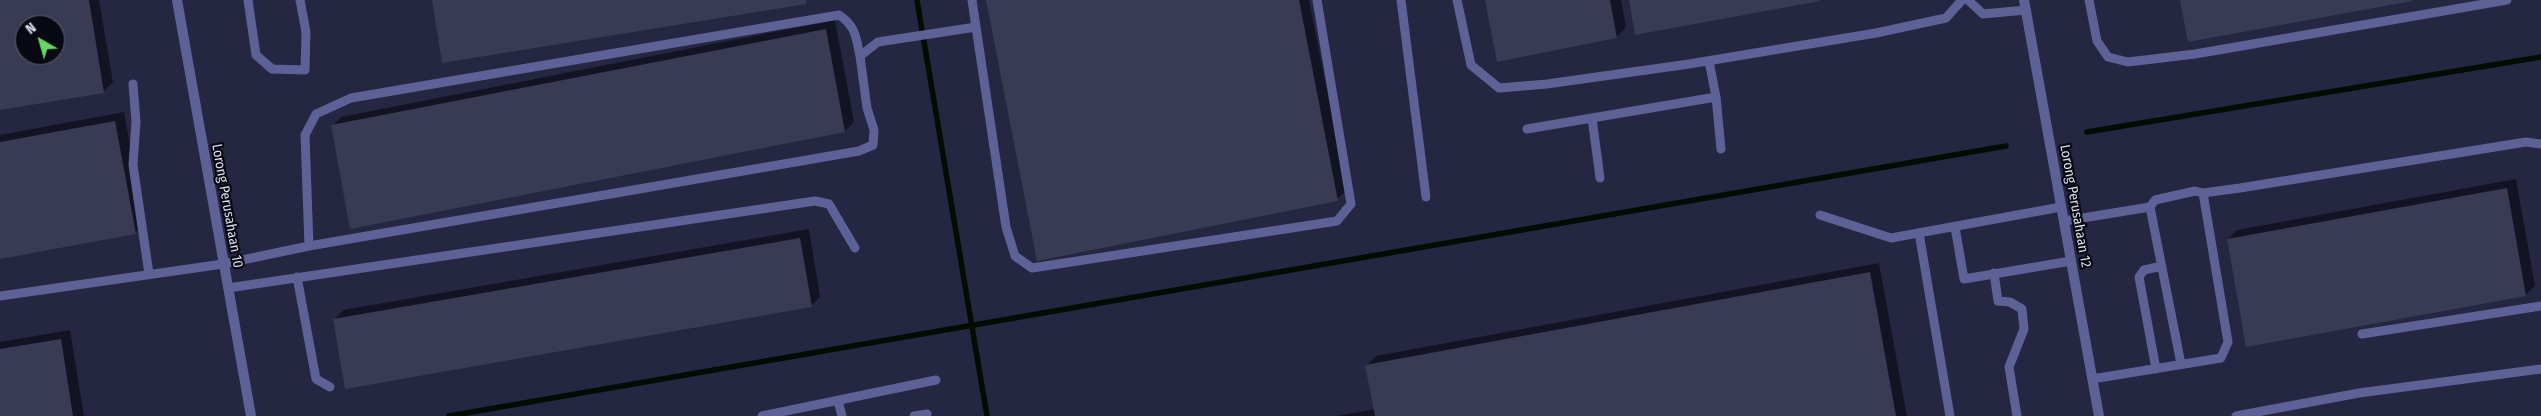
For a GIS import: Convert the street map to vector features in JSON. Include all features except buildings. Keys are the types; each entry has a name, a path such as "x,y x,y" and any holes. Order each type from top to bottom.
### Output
{"street":[{"name":"Lorong Perusahaan 10","path":"177,0 251,416"},
{"name":"Lorong Perusahaan 12","path":"2025,5 2098,416"}],"lane":[{"path":"248,0 256,55 272,68 305,70 306,32 300,0"},
{"path":"972,0 1006,228 1016,256 1032,268 1337,221 1351,204 1317,0"},
{"path":"1401,0 1426,196"},
{"path":"1457,0 1471,65 1499,88 1547,84 1709,61 1876,33 1946,18 1962,0"},
{"path":"1968,0 1983,14 2025,5"},
{"path":"2089,0 2097,41 2108,57 2128,62 2195,54 2507,0"},
{"path":"0,296 223,264 309,246 859,151 873,145 874,130 867,108 855,32 850,22 839,15 350,98 316,114 305,135 309,246"},
{"path":"860,56 878,42 976,27"},
{"path":"1709,61 1716,97 1721,149"},
{"path":"133,84 136,122 133,166 149,274"},
{"path":"1527,129 1716,97"},
{"path":"1592,118 1600,178"},
{"path":"2064,222 2150,207 2155,200 2195,191 2203,193 2526,142 2541,144"},
{"path":"2092,379 2221,358 2228,342 2203,193"},
{"path":"228,288 815,201 829,204 855,248"},
{"path":"1820,215 1891,238 2061,206"},
{"path":"2150,207 2182,364"},
{"path":"1955,227 1964,279 2071,261"},
{"path":"1919,233 1950,416"},
{"path":"2156,368 2139,277 2144,270 2162,266"},
{"path":"1994,273 1998,301 2010,302 2022,309 2024,329 2009,367 2018,416"},
{"path":"297,277 316,378 330,387"},
{"path":"2362,334 2541,306"},
{"path":"2236,416 2359,393 2541,368"},
{"path":"762,416 936,380"},
{"path":"838,401 842,416"},
{"path":"914,416 927,414"}],"shaded area":[{"path":"0,0 2541,0 2541,416 0,416"}],"waterway":[{"path":"917,0 987,416"},
{"path":"2087,132 2541,57"},
{"path":"449,416 2006,146"}]}
